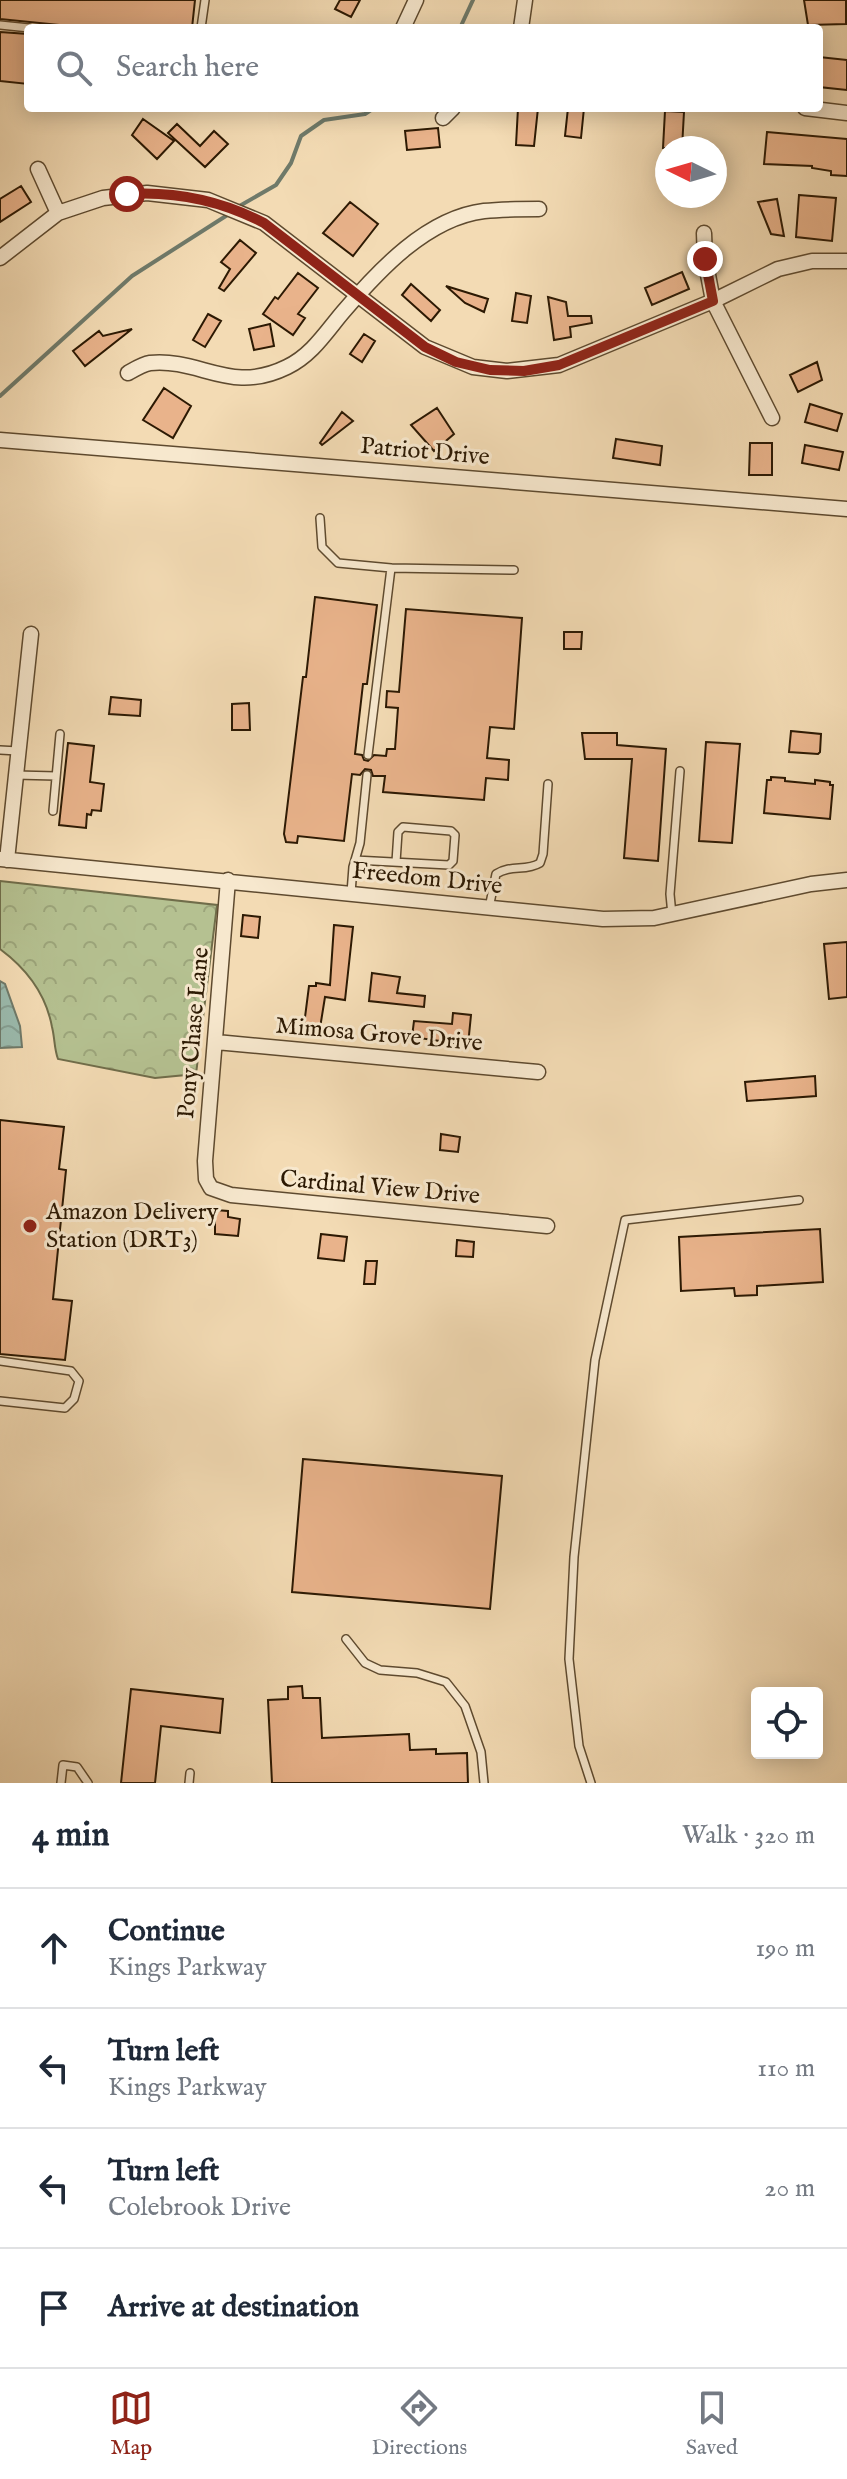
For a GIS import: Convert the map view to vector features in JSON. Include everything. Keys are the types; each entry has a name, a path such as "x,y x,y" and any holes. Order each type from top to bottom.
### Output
{"street":[{"path":"405,24 416,0"},
{"path":"522,24 525,0"},
{"path":"823,110 847,113"},
{"path":"38,169 58,213"},
{"path":"0,258 58,213 103,198 167,193 208,200 264,223 410,337 440,355 473,367 507,371 559,365 713,301 778,269 812,261 847,261"},
{"path":"128,373 147,363 174,363 228,377 249,378 269,374 305,356 358,294 421,235 449,220 483,211 539,209"},
{"path":"704,233 705,259 713,301 772,418"},
{"name":"Patriot Drive","path":"0,440 847,509"},
{"path":"4,859 31,634"},
{"name":"Freedom Drive","path":"4,859 603,919 654,918 811,884 847,880"},
{"name":"Pony Chase Lane","path":"211,1188 206,1179 205,1161 228,880"},
{"name":"Mimosa Grove Drive","path":"216,1042 538,1072"},
{"name":"Cardinal View Drive","path":"211,1188 220,1193 244,1197 547,1226"}],"lane":[{"path":"202,24 205,0"},
{"path":"0,25 24,27"},
{"path":"320,518 322,547 338,563 391,568 514,570"},
{"path":"368,755 391,568"},
{"path":"53,811 60,734"},
{"path":"0,750 18,752"},
{"path":"672,915 670,894 680,771"},
{"path":"16,775 56,776"},
{"path":"351,893 367,775"},
{"path":"489,908 496,874 507,867 531,868 540,863 548,784"},
{"path":"355,860 449,865 453,861 455,835 451,831 403,827 398,832 396,862"},
{"path":"591,1783 579,1746 569,1659 574,1557 595,1360 625,1220 799,1200"},
{"path":"0,1361 71,1371 79,1381 74,1399 65,1408 0,1401"},
{"path":"346,1639 365,1663 380,1670 417,1673 446,1682 465,1706 481,1752 484,1783"},
{"path":"61,1783 63,1765 77,1767 88,1783"},
{"path":"189,1783 190,1773"}],"green space":[{"path":"0,881 217,905 196,1074 155,1078 58,1059 49,1015 40,993 19,965 0,949"}],"water":[{"path":"0,981 5,984 20,1026 22,1047 0,1048"}],"building":[{"path":"0,0 195,0 192,24 49,24 0,19"},
{"path":"340,0 360,0 351,17 335,9"},
{"path":"804,0 846,0 846,24 808,24"},
{"path":"0,32 24,34 24,84 0,81"},
{"path":"823,57 847,60 847,90 823,87"},
{"path":"518,112 538,112 534,146 516,145"},
{"path":"568,112 584,112 581,138 565,136"},
{"path":"665,112 684,112 683,136 664,136"},
{"path":"143,119 174,141 157,159 132,135"},
{"path":"177,124 200,146 214,131 228,144 205,167 168,133"},
{"path":"438,128 440,147 407,150 405,131"},
{"path":"767,132 847,139 847,176 831,175 831,171 812,166 764,164"},
{"path":"21,186 31,202 0,222 0,199"},
{"path":"799,195 836,198 832,241 796,237"},
{"path":"777,199 784,236 771,234 758,202"},
{"path":"350,202 378,224 353,256 323,233"},
{"path":"240,240 256,253 224,291 219,288 230,269 221,262"},
{"path":"682,272 689,289 652,305 645,288"},
{"path":"298,273 318,288 298,314 305,318 293,335 263,314"},
{"path":"411,284 440,310 431,321 402,295"},
{"path":"446,286 488,299 484,312 465,303"},
{"path":"516,293 531,296 527,323 512,321"},
{"path":"548,297 566,302 568,316 591,316 592,323 570,327 571,337 554,340"},
{"path":"208,314 221,321 205,347 193,340"},
{"path":"270,324 274,346 254,350 249,329"},
{"path":"132,329 85,366 73,351 99,331 103,336"},
{"path":"364,334 375,341 362,362 350,354"},
{"path":"817,362 822,380 798,392 790,375"},
{"path":"164,388 191,406 173,438 143,420"},
{"path":"810,404 842,414 837,431 805,422"},
{"path":"437,408 454,434 434,451 411,425"},
{"path":"342,412 353,421 322,445 320,443"},
{"path":"616,439 662,446 660,465 613,458"},
{"path":"750,443 772,443 772,475 749,475"},
{"path":"805,445 843,452 839,470 802,463"},
{"path":"315,597 377,605 355,754 362,755 368,761 374,755 386,756 387,749 395,749 398,708 386,707 387,691 399,692 406,609 522,618 514,729 490,727 487,758 509,760 508,780 486,778 484,800 383,792 385,776 373,776 371,770 365,769 360,775 352,774 344,841 298,836 297,843 286,842 284,834"},
{"path":"564,632 582,632 581,649 564,649"},
{"path":"111,697 141,700 140,716 109,714"},
{"path":"249,703 250,730 232,730 232,704"},
{"path":"791,731 821,734 820,752 789,752"},
{"path":"582,733 617,733 617,745 666,749 658,861 624,858 632,759 585,759"},
{"path":"706,742 740,744 732,843 699,841"},
{"path":"68,743 94,746 90,782 104,784 101,811 92,810 91,815 87,814 86,828 59,825"},
{"path":"771,777 815,784 815,780 830,782 833,785 830,819 764,813 767,780"},
{"path":"243,915 260,917 258,938 241,936"},
{"path":"334,925 353,927 345,1000 325,997 320,1028 304,1025 309,986 316,986 316,983 330,985"},
{"path":"847,942 847,997 829,999 824,944"},
{"path":"372,973 400,977 397,993 425,996 424,1007 369,1001"},
{"path":"453,1013 471,1015 468,1045 412,1037 414,1021 452,1024"},
{"path":"815,1076 816,1096 747,1101 745,1082"},
{"name":"Amazon Delivery Station (DRT3)","path":"0,1120 64,1127 59,1169 66,1170 53,1299 72,1301 65,1360 0,1354"},
{"path":"441,1134 460,1137 458,1152 440,1150"},
{"path":"215,1210 228,1211 228,1217 240,1219 238,1236 215,1234"},
{"path":"820,1229 823,1282 757,1286 757,1295 735,1296 734,1288 681,1291 679,1237"},
{"path":"321,1234 347,1237 344,1261 318,1258"},
{"path":"457,1240 474,1242 473,1257 456,1256"},
{"path":"366,1261 377,1261 375,1284 364,1284"},
{"path":"303,1459 502,1476 490,1609 292,1592"},
{"path":"302,1686 303,1698 320,1698 322,1738 409,1734 410,1750 436,1749 436,1754 467,1753 468,1783 272,1783 268,1700 288,1699 288,1687"},
{"path":"131,1689 223,1699 220,1733 161,1726 155,1783 121,1783"}],"waterway":[{"path":"462,24 473,0"},
{"path":"236,208 276,185 291,163 301,136 324,120 368,112"},
{"path":"0,396 132,276 229,214"}],"place":[{"name":"Amazon Delivery Station (DRT3)","path":"30,1226"}],"route":[{"path":"127,194 188,196 246,214 264,223 425,347 456,362 490,370 524,371 559,365 713,301 705,259"}]}
